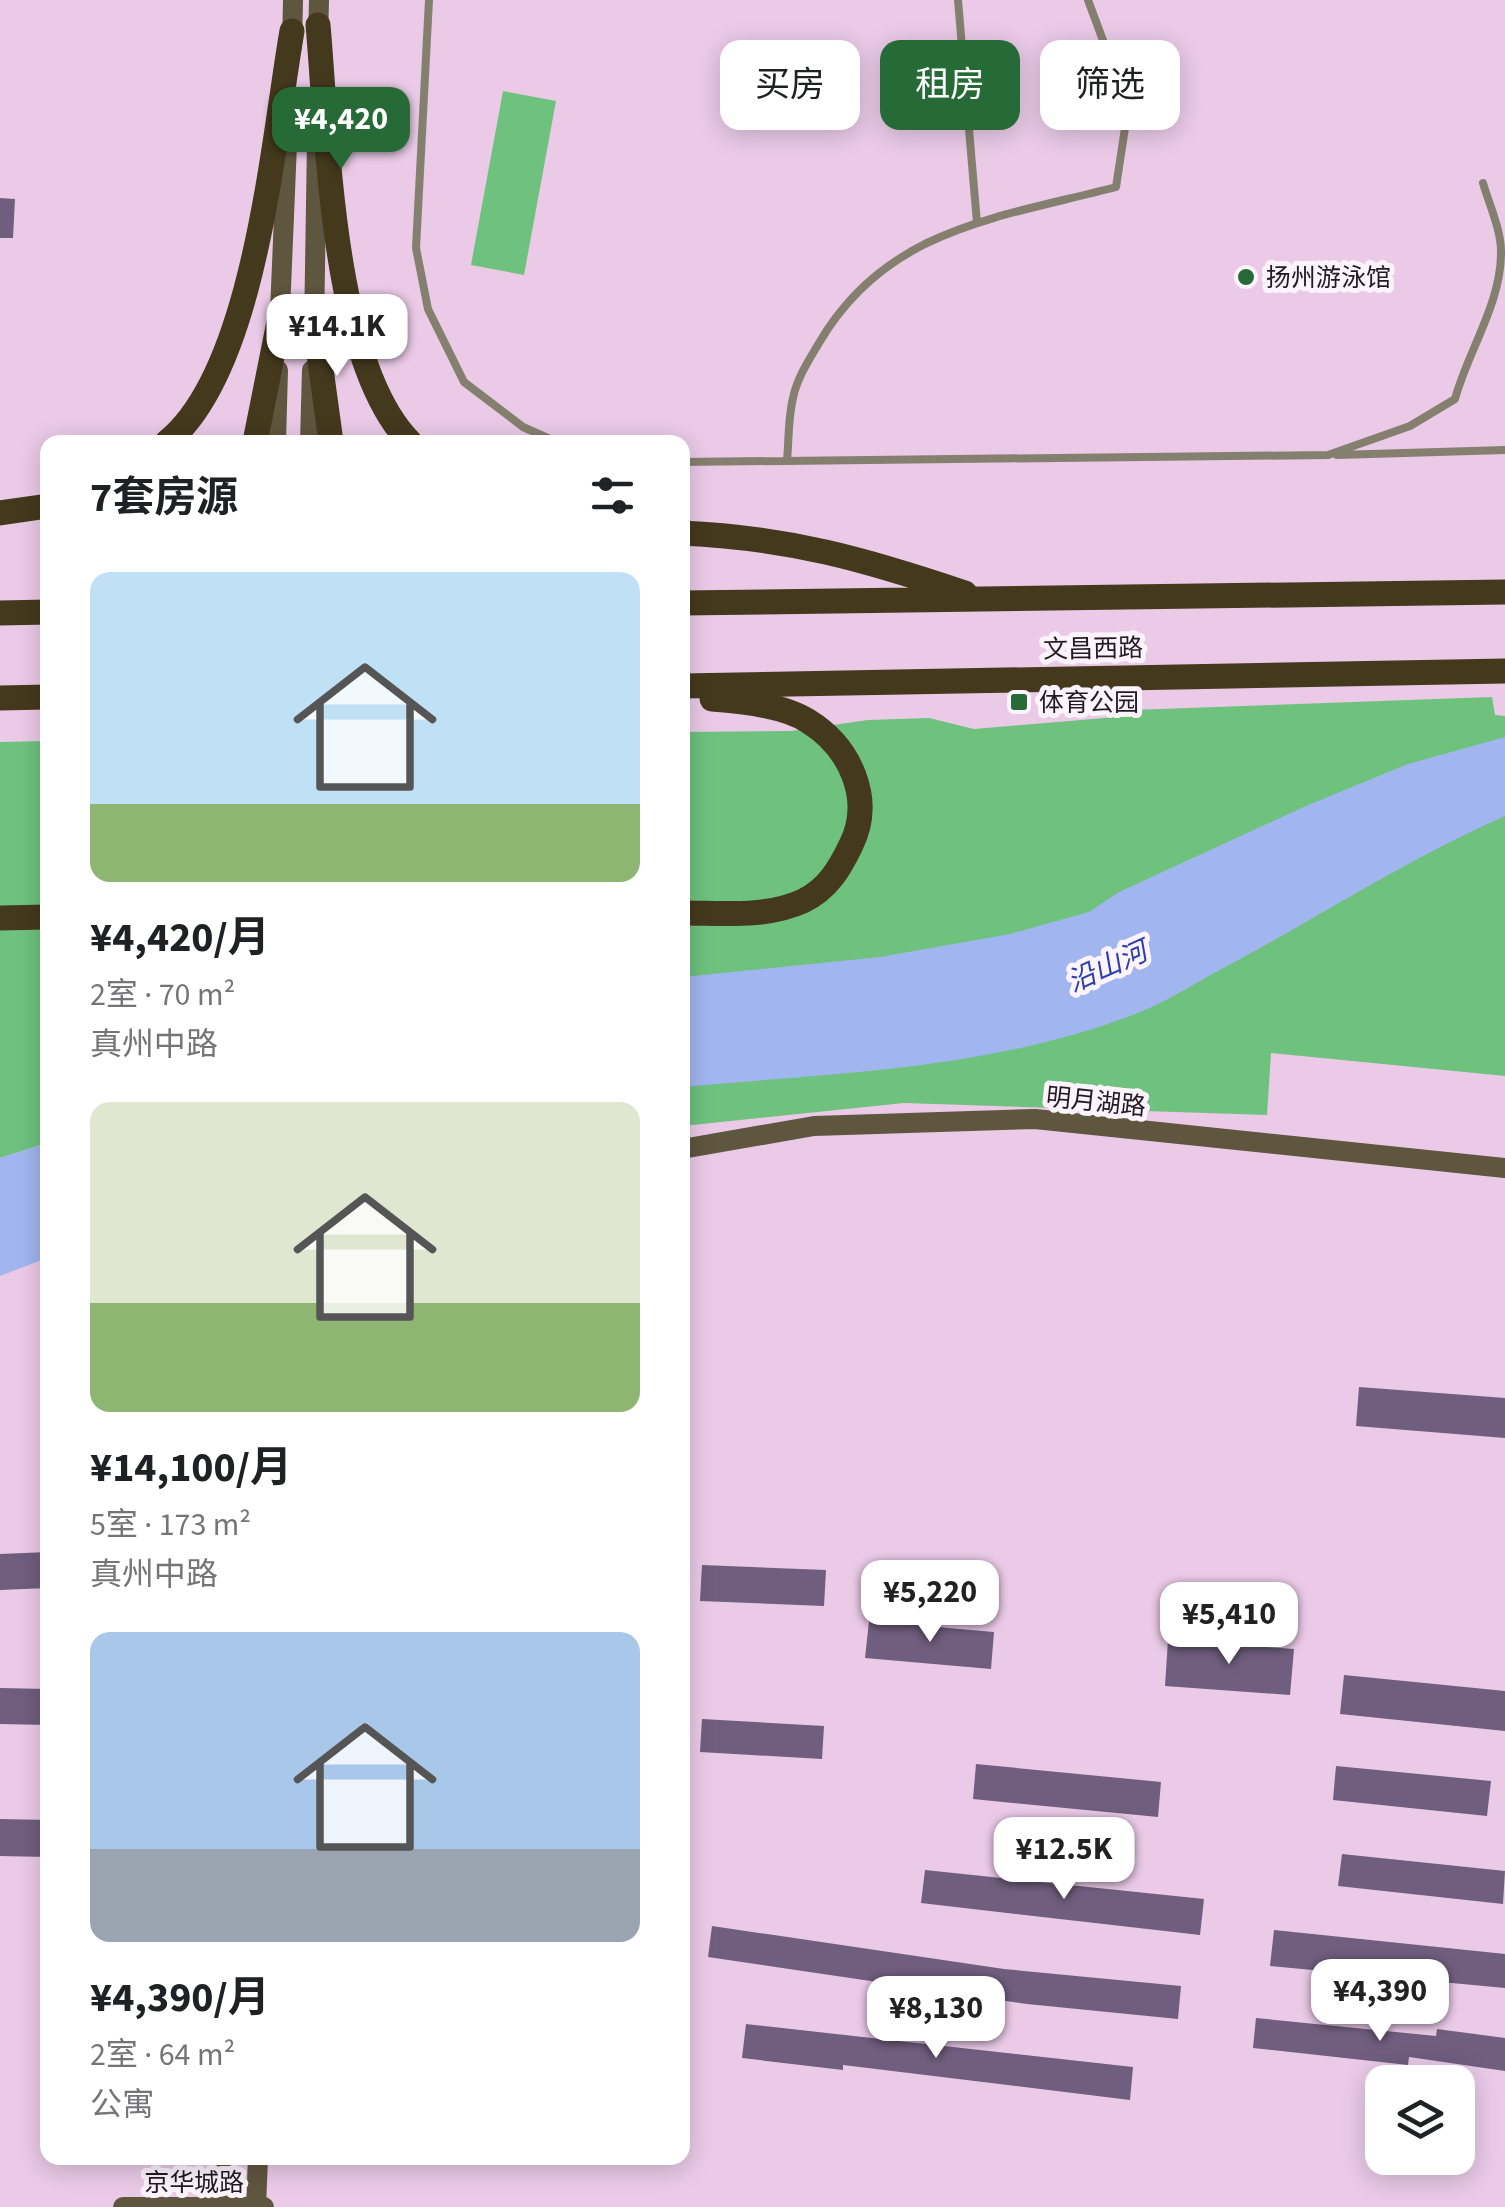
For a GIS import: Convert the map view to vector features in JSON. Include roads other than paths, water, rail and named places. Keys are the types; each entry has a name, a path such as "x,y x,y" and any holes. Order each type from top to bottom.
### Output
{"main road":[{"path":"263,435 279,322 294,0"},
{"path":"319,13 314,318 320,435"},
{"path":"319,13 339,255 364,364 406,435"},
{"path":"176,435 217,377 248,284 292,31"},
{"path":"0,513 40,507"},
{"path":"690,533 751,536 853,555 984,599"},
{"name":"文昌西路","path":"690,603 1505,592"},
{"path":"0,613 40,612"},
{"name":"文昌西路","path":"690,686 1505,670"},
{"path":"690,697 746,702 807,720 844,752 860,791 860,828 836,876 804,901 757,913 690,913"},
{"path":"0,698 40,700"},
{"path":"0,918 40,917"},
{"name":"明月湖路","path":"690,1148 814,1126 1035,1120 1505,1168"},
{"path":"218,2206 221,2165"},
{"path":"256,2207 258,2165"},
{"name":"京华城路","path":"123,2207 264,2207"}],"lane":[{"path":"429,0 416,248 428,309 464,382 523,427 541,435"},
{"path":"958,0 977,223"},
{"path":"788,460 793,398 836,313 867,278 903,252 977,223 1116,188 1124,128 1114,70 1088,0"},
{"path":"1328,455 1410,426 1455,399 1466,358 1491,308 1501,250 1483,183"},
{"path":"690,462 964,457 1001,462 1505,450"}],"water":[{"name":"沿山河","path":"1505,737 1505,816 1431,852 1142,1012 1076,1034 965,1059 690,1086 690,976 880,957 1010,934 1089,912 1119,892 1308,805 1408,764"},
{"path":"40,1145 40,1261 0,1276 0,1158"}],"place":[{"name":"扬州游泳馆","path":"1246,277"},
{"name":"体育公园","path":"1019,702"}]}
